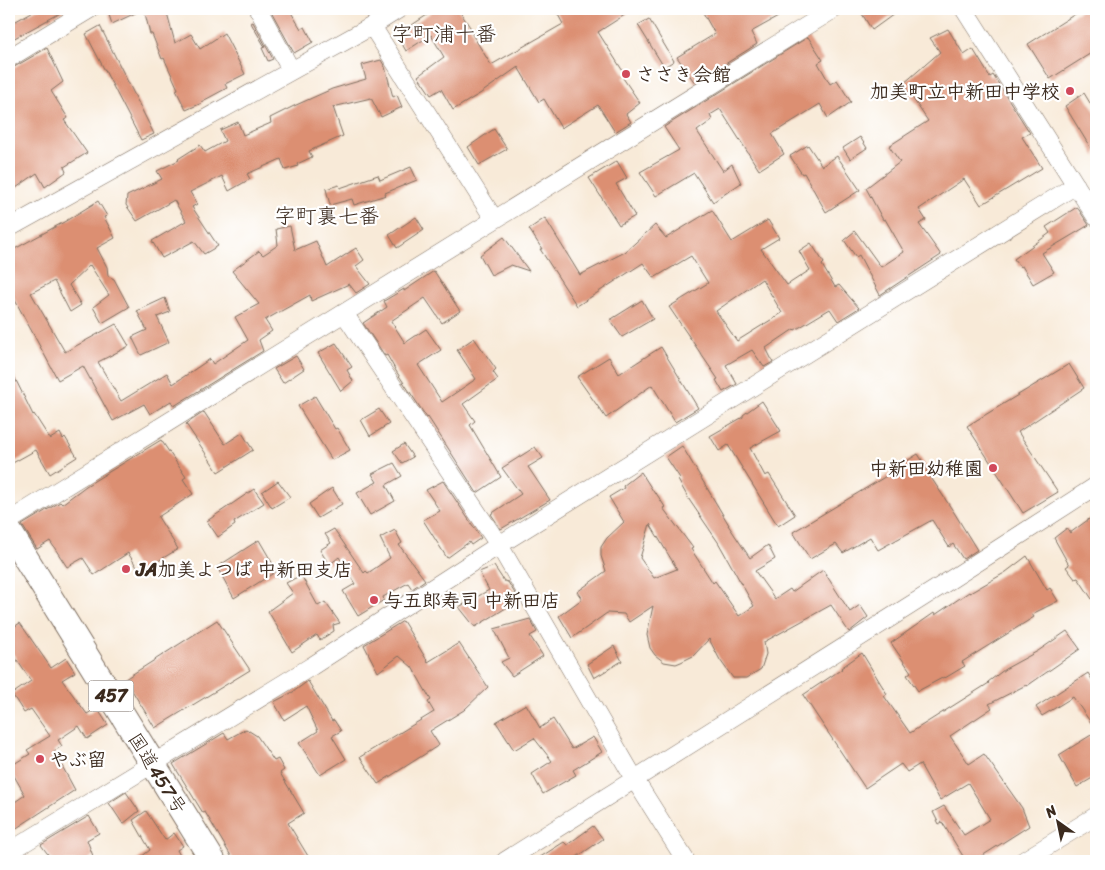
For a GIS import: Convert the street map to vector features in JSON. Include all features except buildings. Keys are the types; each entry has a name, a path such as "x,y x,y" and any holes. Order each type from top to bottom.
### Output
{"highway":[{"name":"国道457号","path":"9,531 213,861"}],"street":[{"path":"9,58 90,9"},
{"path":"258,9 291,70"},
{"path":"9,228 400,9"},
{"path":"9,521 834,9"},
{"path":"964,9 1096,217"},
{"path":"372,26 494,219"},
{"path":"9,852 312,666 499,545 1076,185"},
{"path":"344,313 499,545 634,780 686,861"},
{"path":"505,861 1096,486"},
{"path":"1023,861 1096,816"}],"place":[{"name":"ささき会館","path":"626,74"},
{"name":"加美町立中新田中学校","path":"1070,91"},
{"name":"中新田幼稚園","path":"993,468"},
{"name":"JA加美よつば 中新田支店","path":"126,569"},
{"name":"与五郎寿司 中新田店","path":"374,600"},
{"name":"やぶ留","path":"40,759"}],"district":[{"name":"字町浦十番","path":"444,34"},
{"name":"字町裏七番","path":"327,216"}]}
